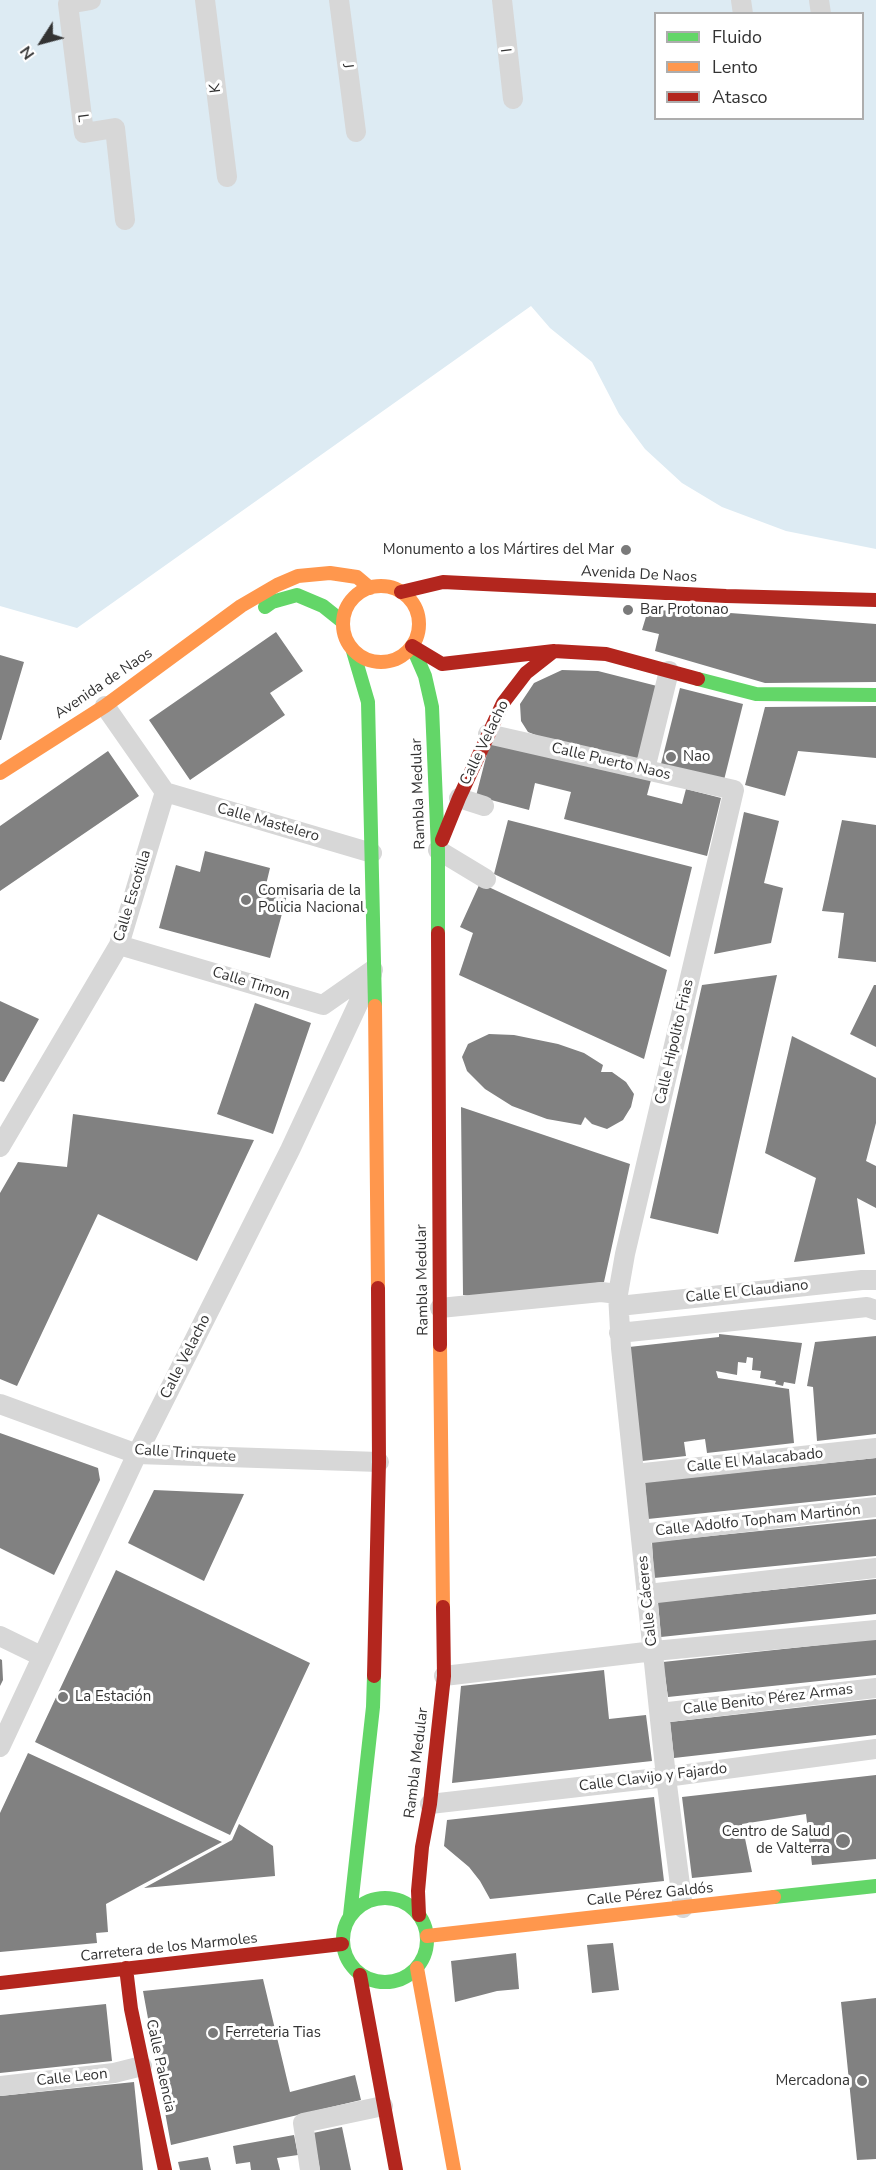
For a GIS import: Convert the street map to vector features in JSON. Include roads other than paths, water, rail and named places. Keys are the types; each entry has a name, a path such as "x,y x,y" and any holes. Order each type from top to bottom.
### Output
{"main road":[{"name":"Avenida de Naos","path":"0,773 105,706 241,606 277,585 298,576 330,573 357,577 370,588"},
{"name":"Avenida De Naos","path":"401,592 443,582 726,596 876,600"},
{"path":"350,1915 374,1707 379,1462 375,968 368,702 353,651 345,638 343,622 345,610 358,594 370,588 389,587 401,592 414,607 419,620 419,633 412,646 403,656 382,662 373,662 353,651"},
{"name":"Avenida de Naos","path":"224,620 248,617 272,602 297,595 323,606 343,622"},
{"path":"412,646 442,664 554,651 606,654 756,694 876,694"},
{"name":"Rambla Medular","path":"412,646 426,676 432,707 438,850 444,1676 430,1804 422,1847 418,1891 419,1915"},
{"name":"Calle Velacho","path":"438,850 459,798 503,704 526,673 554,651"},
{"name":"Calle Pérez Galdós","path":"427,1936 876,1886"},
{"path":"385,1897 404,1902 419,1915 425,1925 427,1948 417,1968 408,1976 384,1983 371,1981 351,1966 342,1944 345,1924 360,1905 371,1899 385,1897"},
{"name":"Carretera de los Marmoles","path":"0,1983 342,1944"},
{"name":"Calle Palencia","path":"126,1968 142,2066 165,2170"},
{"path":"417,1968 454,2170"},
{"path":"360,1975 396,2170"}],"street":[{"name":"L","path":"92,0 68,4 84,133 115,128 125,220"},
{"name":"K","path":"205,0 227,177"},
{"name":"J","path":"339,0 356,132"},
{"name":"I","path":"502,0 513,99"},
{"path":"645,769 669,671"},
{"path":"105,706 165,792"},
{"name":"Calle Puerto Naos","path":"488,734 734,790"},
{"name":"Calle Hipolito Frias","path":"618,1300 625,1254 734,790"},
{"name":"Calle Mastelero","path":"165,792 372,853"},
{"name":"Calle Escotilla","path":"0,1147 119,945 165,792"},
{"path":"459,798 484,806"},
{"path":"438,850 486,879"},
{"name":"Calle Timon","path":"119,945 322,1005 375,968"},
{"name":"Calle Velacho","path":"0,1747 137,1454 290,1150 375,968"},
{"name":"Calle El Claudiano","path":"440,1308 601,1292 618,1300 876,1280"},
{"name":"Calle Cáceres","path":"618,1300 619,1333 682,1908"},
{"name":"Calle El Claudiano","path":"619,1333 867,1307 876,1310"},
{"name":"Calle Trinquete","path":"0,1404 137,1454 379,1462"},
{"name":"Calle El Malacabado","path":"635,1474 876,1448"},
{"name":"Calle Adolfo Topham Martinón","path":"641,1534 876,1507"},
{"path":"648,1594 876,1568"},
{"path":"444,1676 654,1651 876,1629"},
{"path":"0,1636 41,1656"},
{"name":"Calle Benito Pérez Armas","path":"660,1713 876,1688"},
{"name":"Calle Clavijo y Fajardo","path":"430,1804 666,1777 876,1749"},
{"name":"Calle Leon","path":"0,2086 114,2073 142,2066"},
{"path":"310,2170 303,2123 383,2106"}],"place":[{"name":"Monumento a los Mártires del Mar","path":"626,550"},
{"name":"Bar Protonao","path":"628,610"},
{"name":"Nao","path":"671,757"},
{"name":"Comisaria de la Policia Nacional","path":"246,900"},
{"name":"La Estación","path":"63,1697"},
{"name":"Centro de Salud de Valterra","path":"843,1841"},
{"name":"Ferreteria Tias","path":"213,2033"},
{"name":"Mercadona","path":"862,2081"}]}
